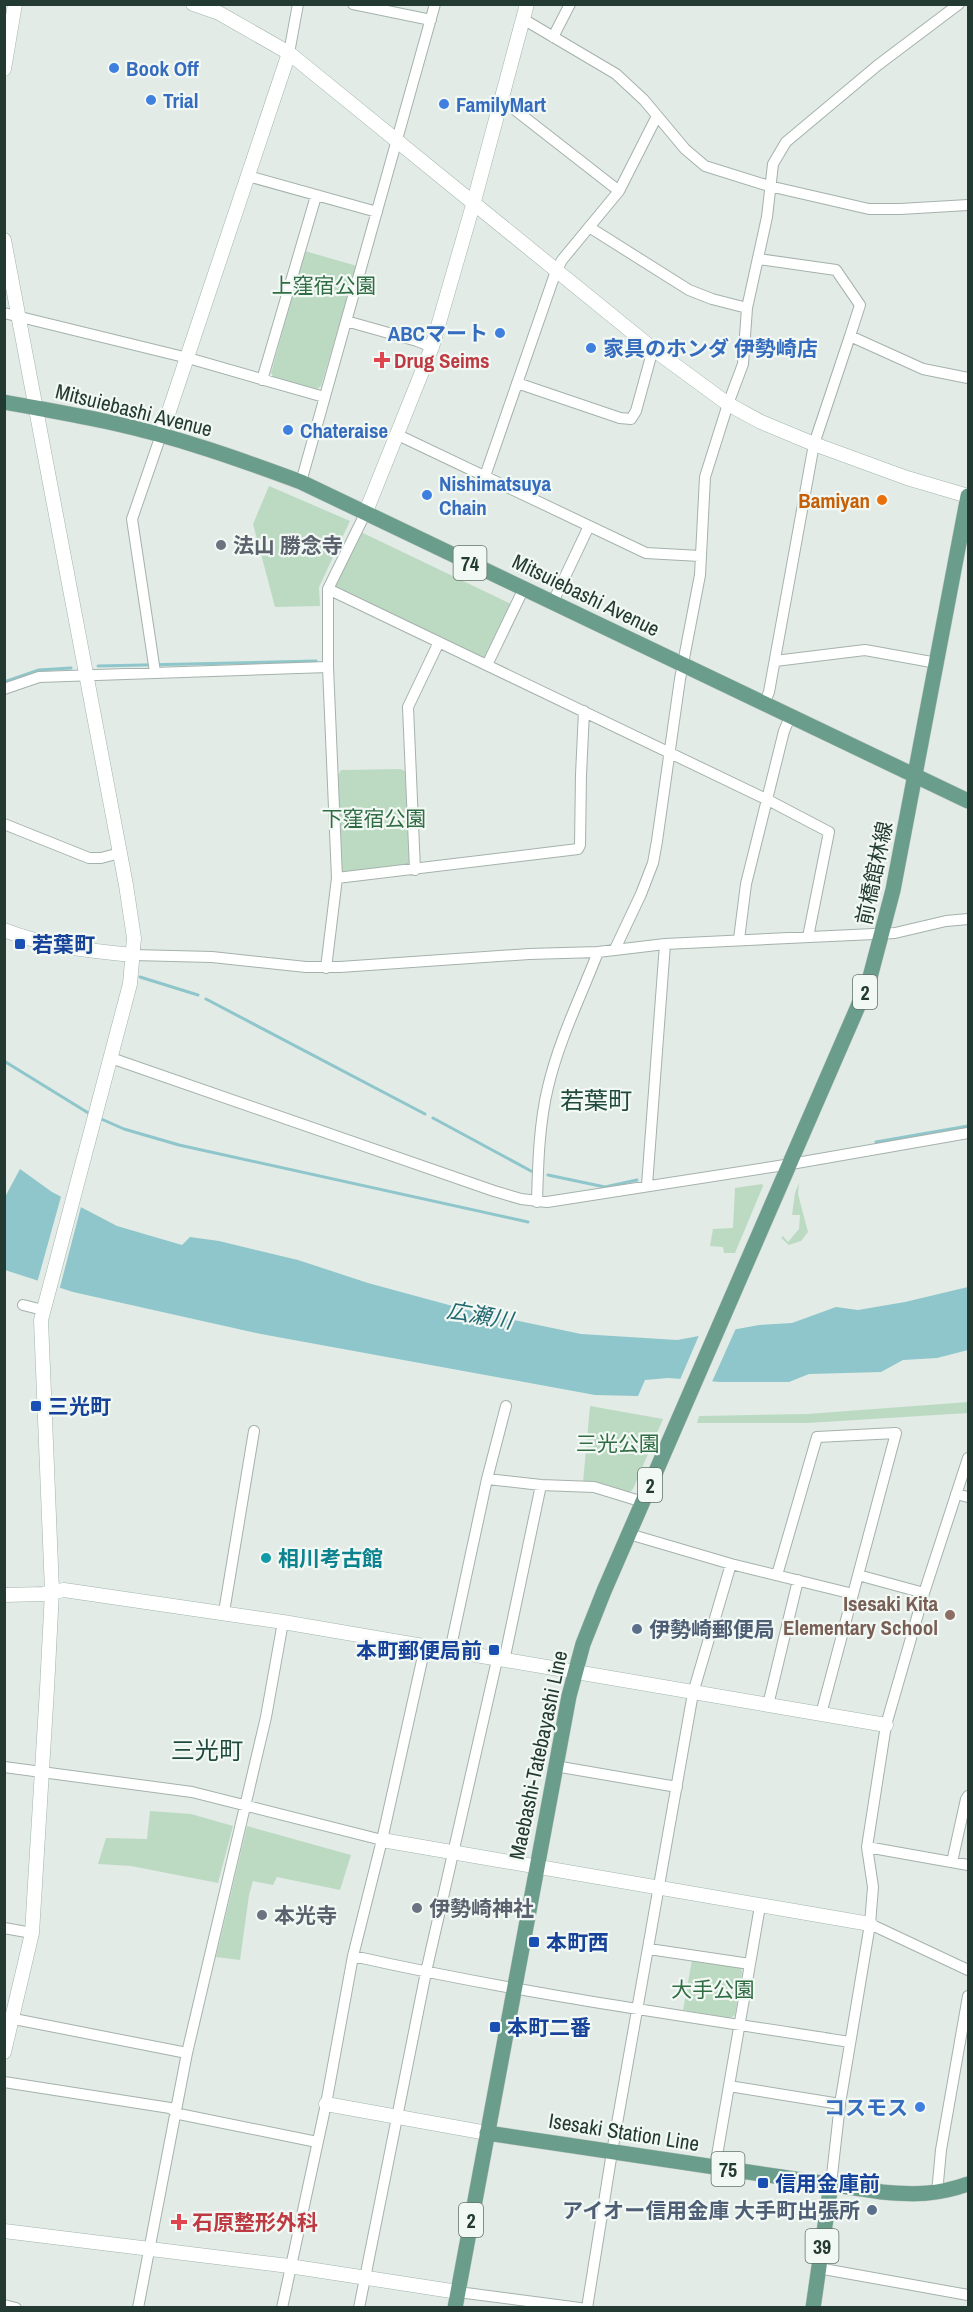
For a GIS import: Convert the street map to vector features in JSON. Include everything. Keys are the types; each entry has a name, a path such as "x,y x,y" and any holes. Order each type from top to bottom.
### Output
{"main road":[{"name":"Mitsuiebashi Avenue","path":"4,402 161,435 301,482 969,801"},
{"name":"前橋館林線","path":"739,1281 862,1000 883,933 916,777 969,496"},
{"name":"Maebashi-Tatebayashi Line","path":"455,2307 536,1866 575,1673 592,1621 739,1281"},
{"name":"Isesaki Station Line","path":"487,2133 911,2195 937,2193 969,2184"},
{"name":"39","path":"813,2307 831,2184"}],"street":[{"path":"4,69 15,4"},
{"path":"193,4 219,13 289,53 556,272 653,349 728,404 761,422 814,444 907,478 969,496"},
{"path":"155,672 132,519 289,53 298,4"},
{"path":"353,4 431,20"},
{"path":"301,482 435,4"},
{"path":"326,968 337,878 328,668 328,589 365,514 432,347 527,4"},
{"path":"553,37 570,4"},
{"path":"615,949 653,863 683,665 700,575 705,477 742,364 747,308 767,217 773,164 786,142 878,65 959,4"},
{"path":"523,19 616,74 644,100 685,149 705,166 769,186 869,208 900,209 969,205"},
{"path":"501,99 619,191"},
{"path":"485,476 556,272 562,260 619,191 657,116"},
{"path":"248,176 377,212"},
{"path":"262,380 316,196"},
{"path":"589,227 689,290 747,308"},
{"path":"4,240 11,314 35,408 87,675 132,921 133,956 130,984 44,1306 40,1329 52,1592 32,1933 8,2018 4,2052"},
{"path":"759,259 836,270 860,305 814,444 775,661 769,692 764,704"},
{"path":"11,314 188,358 324,397"},
{"path":"346,321 432,347"},
{"path":"850,336 922,369 969,378"},
{"path":"517,383 620,418 631,419 636,411 653,349"},
{"path":"398,435 652,555 700,556"},
{"path":"553,602 589,526"},
{"path":"487,665 524,588"},
{"path":"328,589 768,800 829,832 808,937"},
{"path":"415,870 408,707 439,642"},
{"path":"775,661 865,650 937,663"},
{"path":"4,689 39,677 328,668"},
{"path":"337,878 579,849 584,711"},
{"path":"739,939 743,901 784,731 790,717"},
{"path":"4,824 89,858 101,858 120,853"},
{"path":"4,930 31,939 80,949 133,956 173,956 326,968 529,954 598,952 665,944 739,939 902,932 946,921 969,919"},
{"path":"647,1185 665,944"},
{"path":"537,1202 541,1132 548,1087 560,1047 598,952"},
{"path":"111,1058 494,1191 537,1202 791,1164 969,1133"},
{"path":"23,1305 44,1306"},
{"path":"450,1651 506,1406"},
{"path":"224,1612 254,1431"},
{"path":"777,1575 817,1437 896,1433 821,1714"},
{"path":"831,2184 840,2104 870,1924 873,1887 867,1847 886,1725 924,1593 969,1458"},
{"path":"488,1479 541,1485 594,1487 643,1502"},
{"path":"359,2307 426,1972 541,1485"},
{"path":"956,1494 969,1497"},
{"path":"629,1534 731,1564 853,1594"},
{"path":"587,2307 693,1693 731,1564"},
{"path":"858,1575 924,1593"},
{"path":"768,1705 798,1580"},
{"path":"4,1595 64,1590 224,1612 886,1725"},
{"path":"138,2307 147,2249 187,2053 266,1716 283,1622"},
{"path":"282,2307 289,2266 326,2104 352,1956 382,1840 425,1647"},
{"path":"555,1766 676,1787"},
{"path":"4,1767 192,1792 382,1840 870,1924 969,1970"},
{"path":"952,1862 966,1799 969,1796"},
{"path":"867,1847 969,1865"},
{"path":"715,2167 760,1906"},
{"path":"4,1928 32,1933"},
{"path":"649,1949 750,1964"},
{"path":"352,1956 514,1988 850,2042"},
{"path":"937,2193 941,2150 969,1996"},
{"path":"8,2018 187,2053"},
{"path":"4,2082 170,2108 179,2114 317,2142"},
{"path":"729,2086 840,2104"},
{"path":"326,2104 487,2133"},
{"path":"4,2231 289,2266 458,2292 508,2303 580,2307"},
{"path":"818,2268 969,2295"},
{"path":"4,2305 16,2307"}],"green space":[{"name":"上窪宿公園","path":"305,251 357,266 321,386 317,389 274,378 271,373"},
{"path":"269,486 350,521 319,587 320,606 275,607 253,524"},
{"path":"363,533 511,604 484,658 336,589 334,585 360,534"},
{"name":"下窪宿公園","path":"400,769 405,771 410,861 406,867 346,874 342,870 338,776 341,770"},
{"path":"799,1183 798,1194 808,1232 801,1241 789,1245 781,1238 783,1236 788,1242 799,1229 800,1215 792,1215"},
{"path":"762,1184 735,1253 724,1253 723,1247 710,1246 713,1229 733,1228 735,1188"},
{"path":"968,1402 968,1413 808,1423 697,1423 699,1416 807,1414"},
{"name":"三光公園","path":"590,1406 663,1419 633,1489 629,1493 601,1483 583,1482"},
{"path":"150,1811 191,1814 233,1826 218,1883 131,1866 98,1864 106,1838 147,1839"},
{"path":"247,1826 351,1855 340,1890 277,1877 273,1885 253,1881 240,1960 216,1957"},
{"name":"大手公園","path":"692,1960 741,1967 735,2015 730,2018 683,2010"}],"water":[{"name":"広瀬川","path":"20,1169 52,1192 117,1226 182,1245 190,1237 219,1241 298,1260 368,1283 471,1311 581,1334 677,1340 759,1325 792,1323 836,1307 858,1310 968,1287 968,1350 937,1358 903,1360 881,1372 809,1374 789,1382 721,1382 668,1378 645,1380 638,1396 595,1395 261,1334 73,1292 5,1270 5,1197"}],"pier":[{"path":"62,1193 82,1203 59,1291 37,1283"},
{"path":"737,1326 711,1384 679,1382 700,1333"}],"waterway":[{"path":"98,666 316,661"},
{"path":"7,681 39,670 71,668"},
{"path":"140,977 198,995"},
{"path":"206,999 425,1114"},
{"path":"4,1061 90,1114"},
{"path":"99,1118 124,1129 179,1145 528,1222"},
{"path":"433,1118 531,1171"},
{"path":"876,1142 968,1126"},
{"path":"548,1175 605,1187 637,1180"}],"place":[{"name":"Book Off","path":"114,68"},
{"name":"Trial","path":"151,100"},
{"name":"FamilyMart","path":"444,104"},
{"name":"ABCマート","path":"500,333"},
{"name":"家具のホンダ 伊勢崎店","path":"591,348"},
{"name":"Drug Seims","path":"382,360"},
{"name":"Chateraise","path":"288,430"},
{"name":"Nishimatsuya Chain","path":"427,495"},
{"name":"Bamiyan","path":"882,500"},
{"name":"法山 勝念寺","path":"221,545"},
{"name":"若葉町","path":"20,944"},
{"name":"三光町","path":"36,1406"},
{"name":"相川考古館","path":"266,1558"},
{"name":"Isesaki Kita Elementary School","path":"950,1615"},
{"name":"伊勢崎郵便局","path":"637,1629"},
{"name":"本町郵便局前","path":"494,1650"},
{"name":"伊勢崎神社","path":"417,1908"},
{"name":"本光寺","path":"262,1915"},
{"name":"本町西","path":"534,1942"},
{"name":"本町二番","path":"495,2027"},
{"name":"コスモス","path":"920,2107"},
{"name":"信用金庫前","path":"763,2183"},
{"name":"アイオー信用金庫 大手町出張所","path":"872,2210"},
{"name":"石原整形外科","path":"179,2222"}],"district":[{"name":"若葉町","path":"596,1100"},
{"name":"三光町","path":"207,1750"}]}
